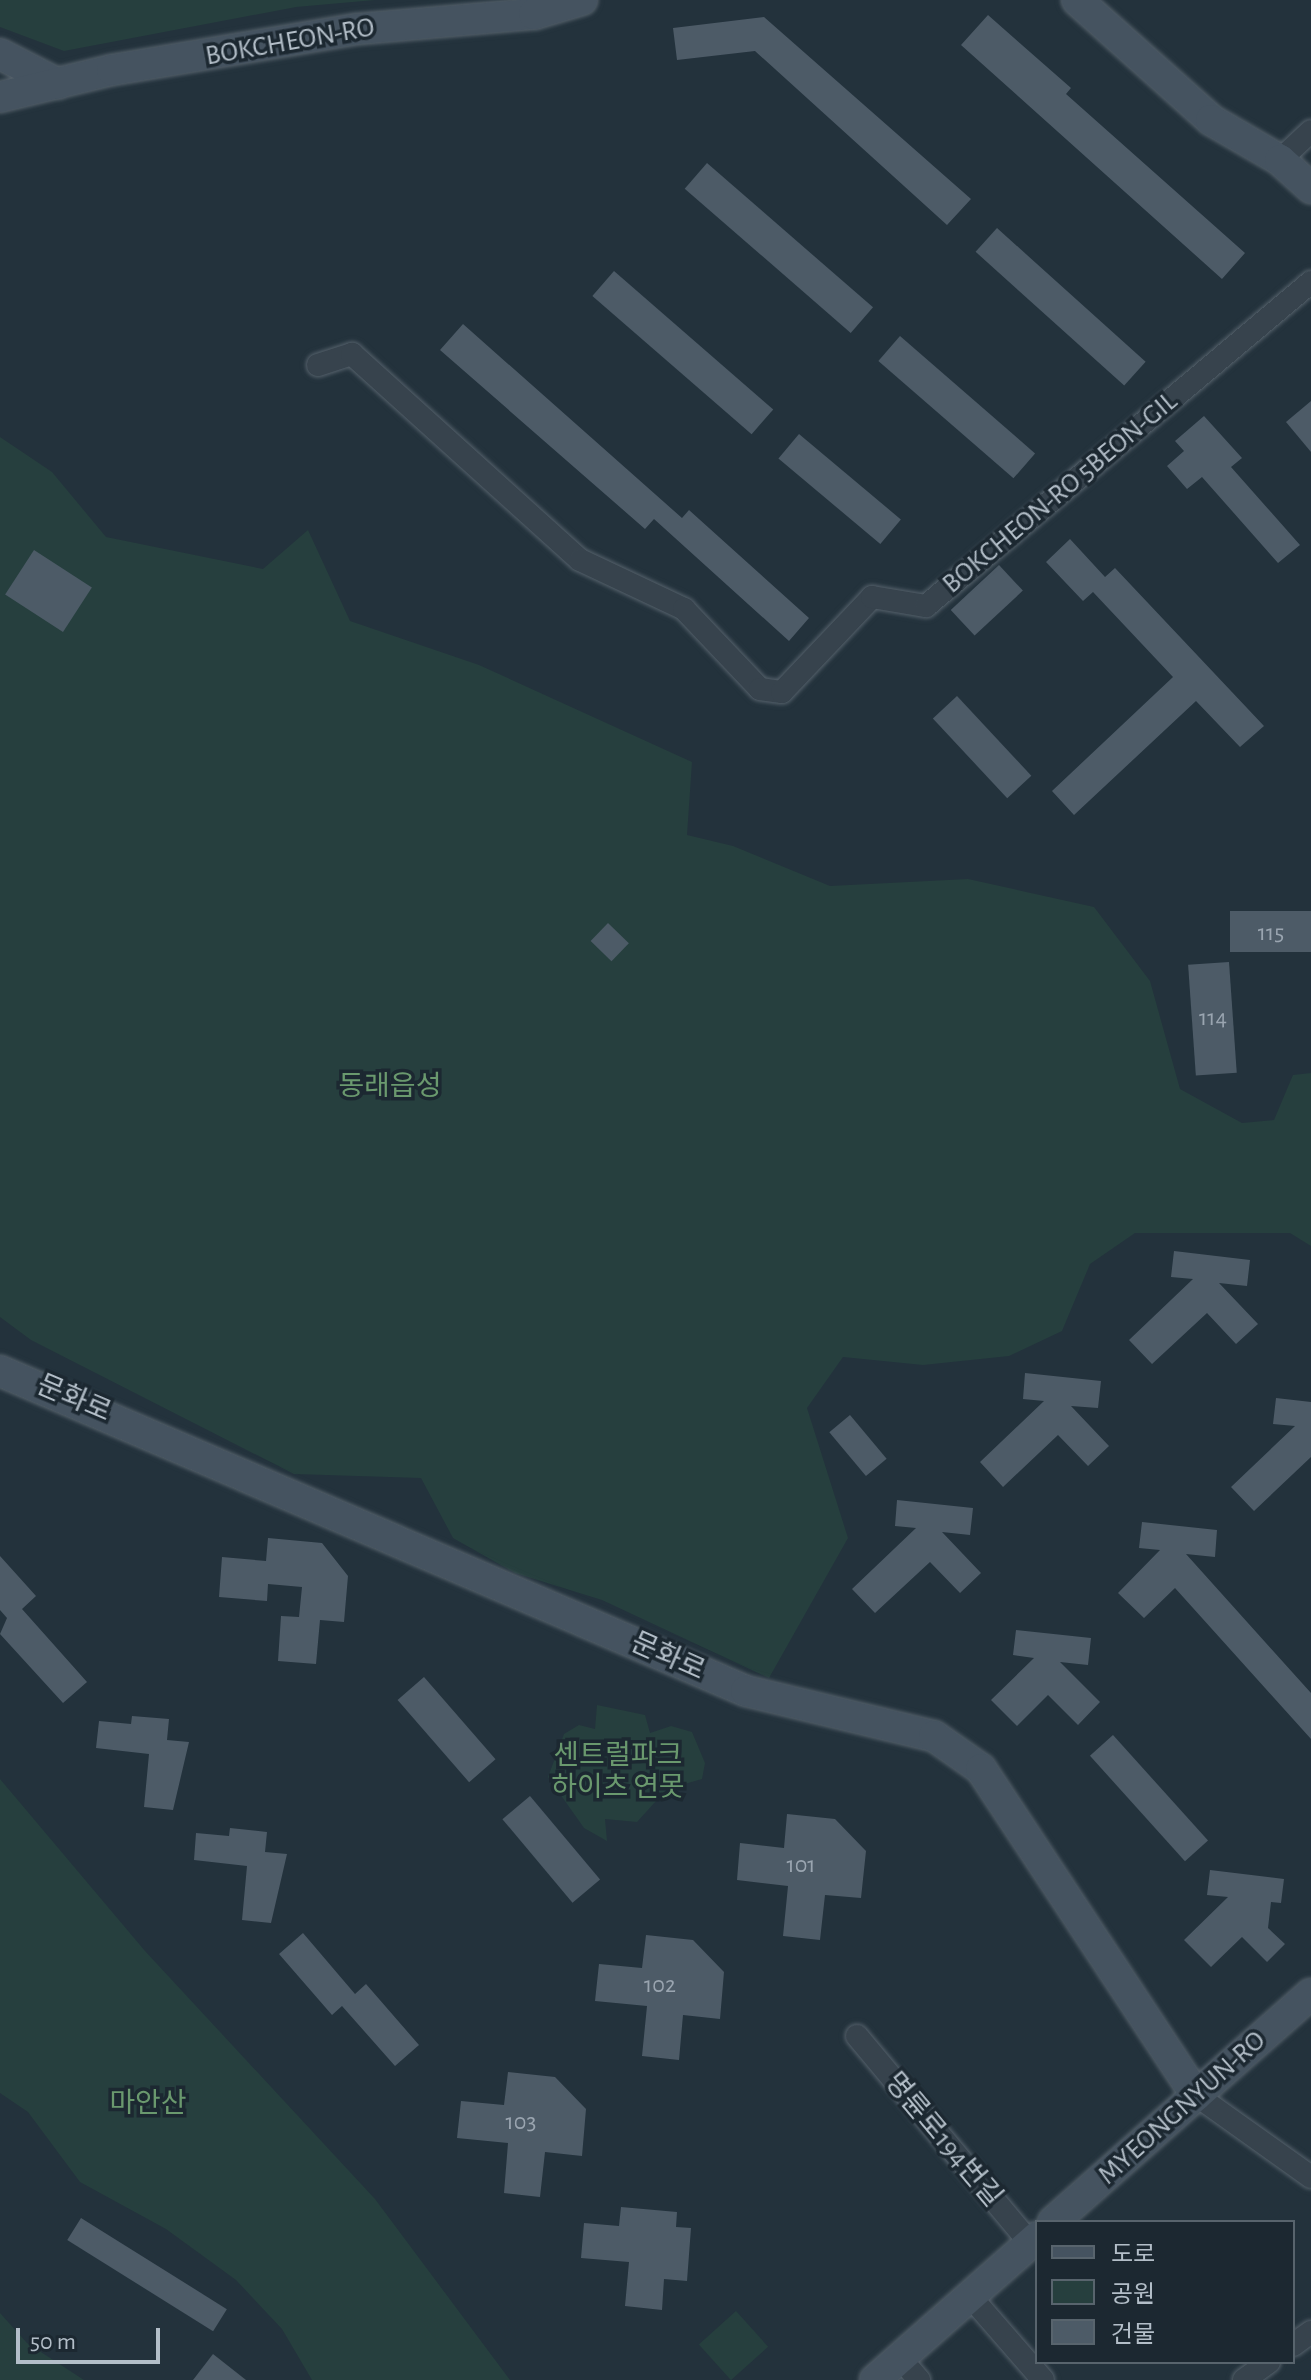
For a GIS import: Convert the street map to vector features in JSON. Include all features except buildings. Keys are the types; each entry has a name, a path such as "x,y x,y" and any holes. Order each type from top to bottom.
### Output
{"street":[{"name":"BOKCHEON-RO","path":"0,97 383,25 534,14 582,0"},
{"path":"1077,0 1211,120 1280,160 1311,188"},
{"path":"0,54 58,84"},
{"path":"1280,160 1311,131"},
{"name":"BOKCHEON-RO 5BEON-GIL","path":"318,365 352,354 580,560 684,609 760,689 782,692 872,597 926,606 1311,282"},
{"name":"문화로","path":"0,1371 746,1691 934,1736 981,1769 1196,2095"},
{"name":"MYEONGNYUN-RO","path":"1055,2220 1311,1994"},
{"name":"명륜로194번길","path":"857,2036 1033,2240"},
{"path":"1196,2095 1311,2177"},
{"path":"875,2380 910,2369 970,2296 1033,2240"},
{"path":"970,2296 1043,2380"},
{"path":"1244,2380 1266,2364"}],"green space":[{"path":"0,0 375,0 296,7 64,51 0,27"},
{"name":"동래읍성","path":"0,437 52,472 106,537 263,569 308,530 350,621 479,665 692,762 687,835 733,846 830,886 968,879 1094,907 1150,981 1180,1089 1242,1123 1274,1120 1293,1075 1311,1073 1311,1246 1290,1233 1135,1233 1090,1264 1062,1331 1009,1356 923,1365 843,1357 807,1408 848,1538 769,1678 602,1600 515,1573 453,1538 421,1478 294,1474 31,1340 0,1317"},
{"name":"센트럴파크 하이츠 연못","path":"597,1705 645,1715 650,1733 671,1726 692,1732 705,1763 702,1779 667,1789 637,1822 605,1819 607,1841 584,1828 548,1777 564,1734 579,1725 595,1729"},
{"name":"마안산","path":"0,1779 145,1951 375,2199 510,2380 312,2380 282,2329 236,2280 166,2229 80,2182 28,2112 0,2093"},
{"path":"736,2311 768,2347 731,2380 699,2344"},
{"path":"0,2313 27,2343 84,2380 0,2380"}]}
